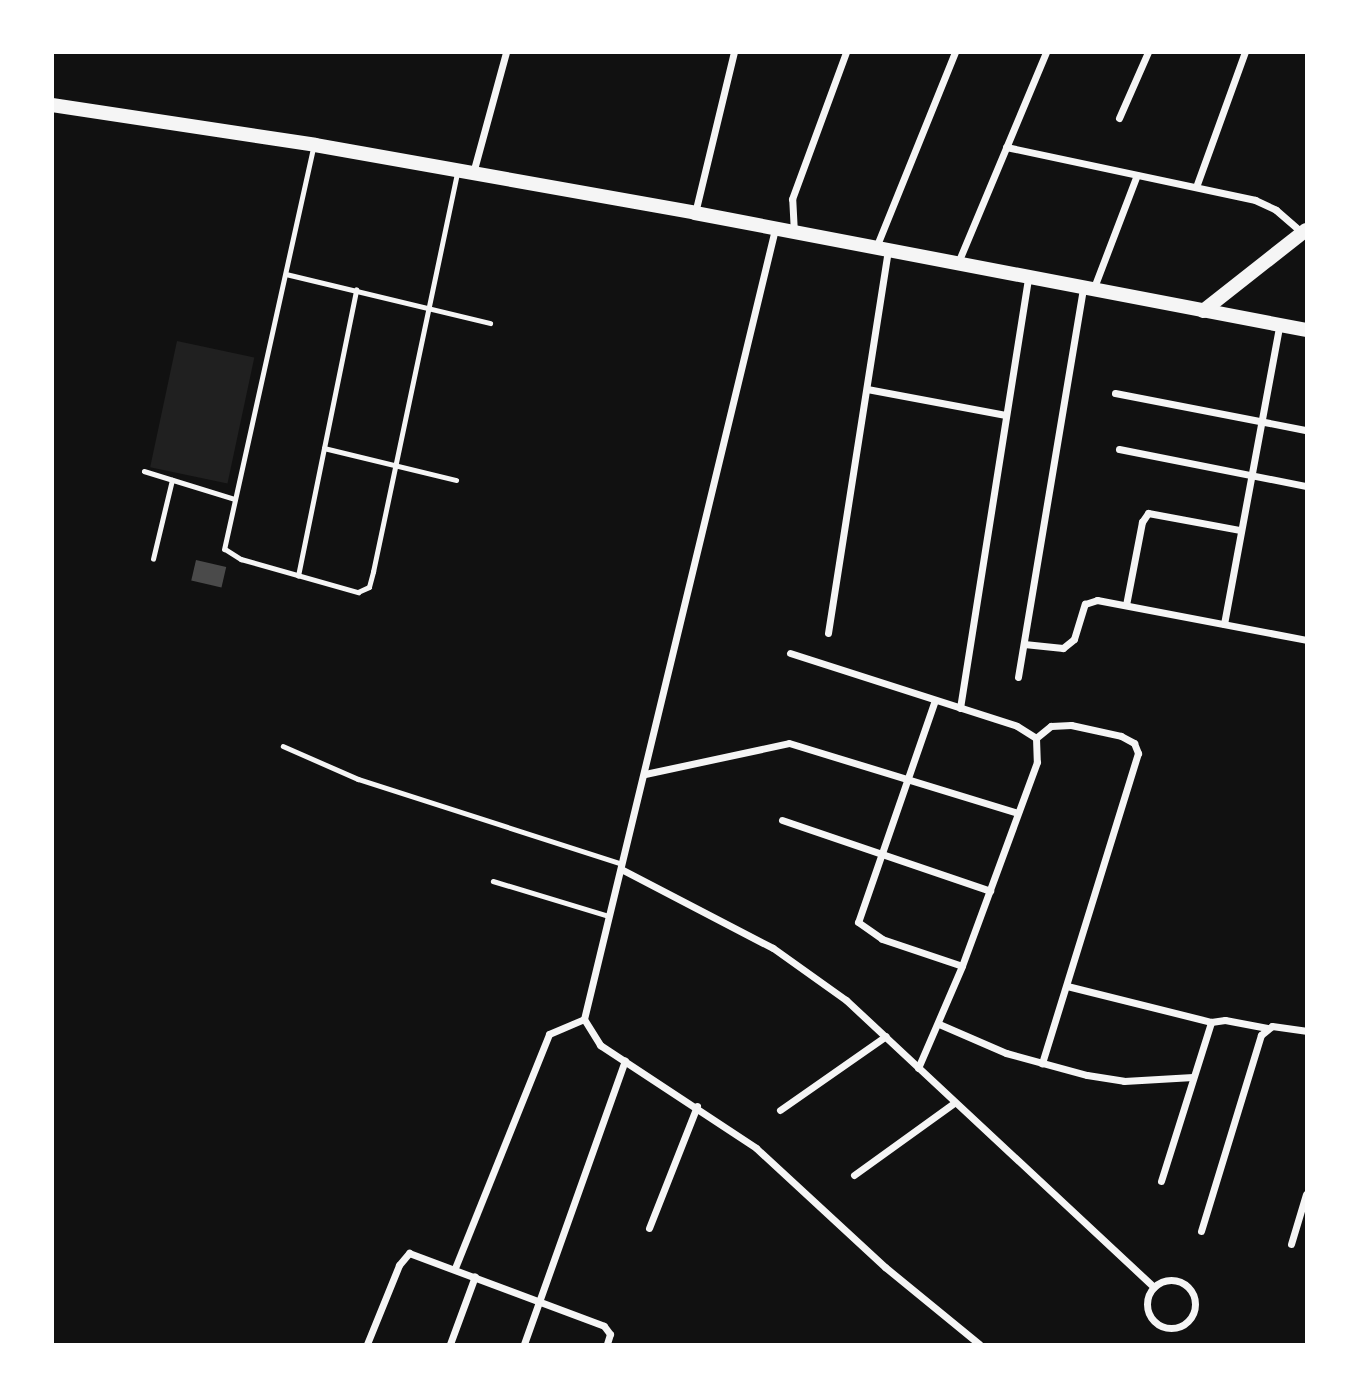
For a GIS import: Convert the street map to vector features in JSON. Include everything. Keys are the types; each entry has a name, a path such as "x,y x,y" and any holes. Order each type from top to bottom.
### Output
{"main road":[{"path":"53,105 314,145 695,213 1028,279 1307,330"},
{"path":"1203,311 1304,232"}],"street":[{"path":"465,173 506,52"},
{"path":"695,213 734,52"},
{"path":"794,233 792,199 846,52"},
{"path":"828,633 867,389 882,251 955,52"},
{"path":"956,265 1046,52"},
{"path":"1119,118 1148,52"},
{"path":"1195,187 1245,52"},
{"path":"1006,147 1268,205 1304,232"},
{"path":"1018,677 1088,290 1137,175"},
{"path":"775,229 584,1019 591,1036 756,1148 885,1267 979,1345"},
{"path":"960,708 1028,279"},
{"path":"1224,624 1279,325"},
{"path":"867,389 1006,415"},
{"path":"1115,393 1307,429"},
{"path":"1119,449 1307,486"},
{"path":"1126,604 1142,522 1148,513 1240,530"},
{"path":"1024,644 1063,648 1074,639 1085,604 1097,600 1307,640"},
{"path":"790,653 960,708 1036,738"},
{"path":"935,700 879,853 859,915 860,928 962,966"},
{"path":"1036,738 1051,726 1071,724 1129,739 1138,753 1042,1063"},
{"path":"918,1068 962,966 1037,762 1036,738"},
{"path":"645,774 789,743 1018,813"},
{"path":"782,820 990,891"},
{"path":"622,866 773,947 846,1000 1154,1287"},
{"path":"1067,986 1211,1022 1225,1020 1267,1028 1307,1031"},
{"path":"455,1268 550,1034 584,1019"},
{"path":"1161,1181 1211,1022"},
{"path":"939,1024 1042,1063 1111,1080 1193,1077"},
{"path":"1201,1231 1261,1035 1267,1028"},
{"path":"779,1110 886,1036"},
{"path":"524,1345 625,1060"},
{"path":"854,1175 954,1103"},
{"path":"649,1228 697,1106"},
{"path":"1291,1244 1307,1194"},
{"path":"367,1345 403,1257 418,1254 604,1326 610,1334 607,1345"},
{"path":"450,1345 475,1276"},
{"path":"1169,1280 1184,1284 1195,1305 1189,1320 1176,1328 1154,1321 1147,1308 1154,1287 1169,1280"}],"lane":[{"path":"314,145 225,542 228,553 358,592 369,587 431,307 465,173"},
{"path":"285,274 490,323"},
{"path":"298,576 356,290"},
{"path":"324,448 456,480"},
{"path":"144,471 235,499"},
{"path":"153,559 172,480"},
{"path":"283,746 358,779 622,866"},
{"path":"493,881 609,916"}],"shaded area":[{"path":"177,341 254,357 227,484 150,467"}],"building":[{"path":"196,560 226,567 221,587 191,580"}]}
